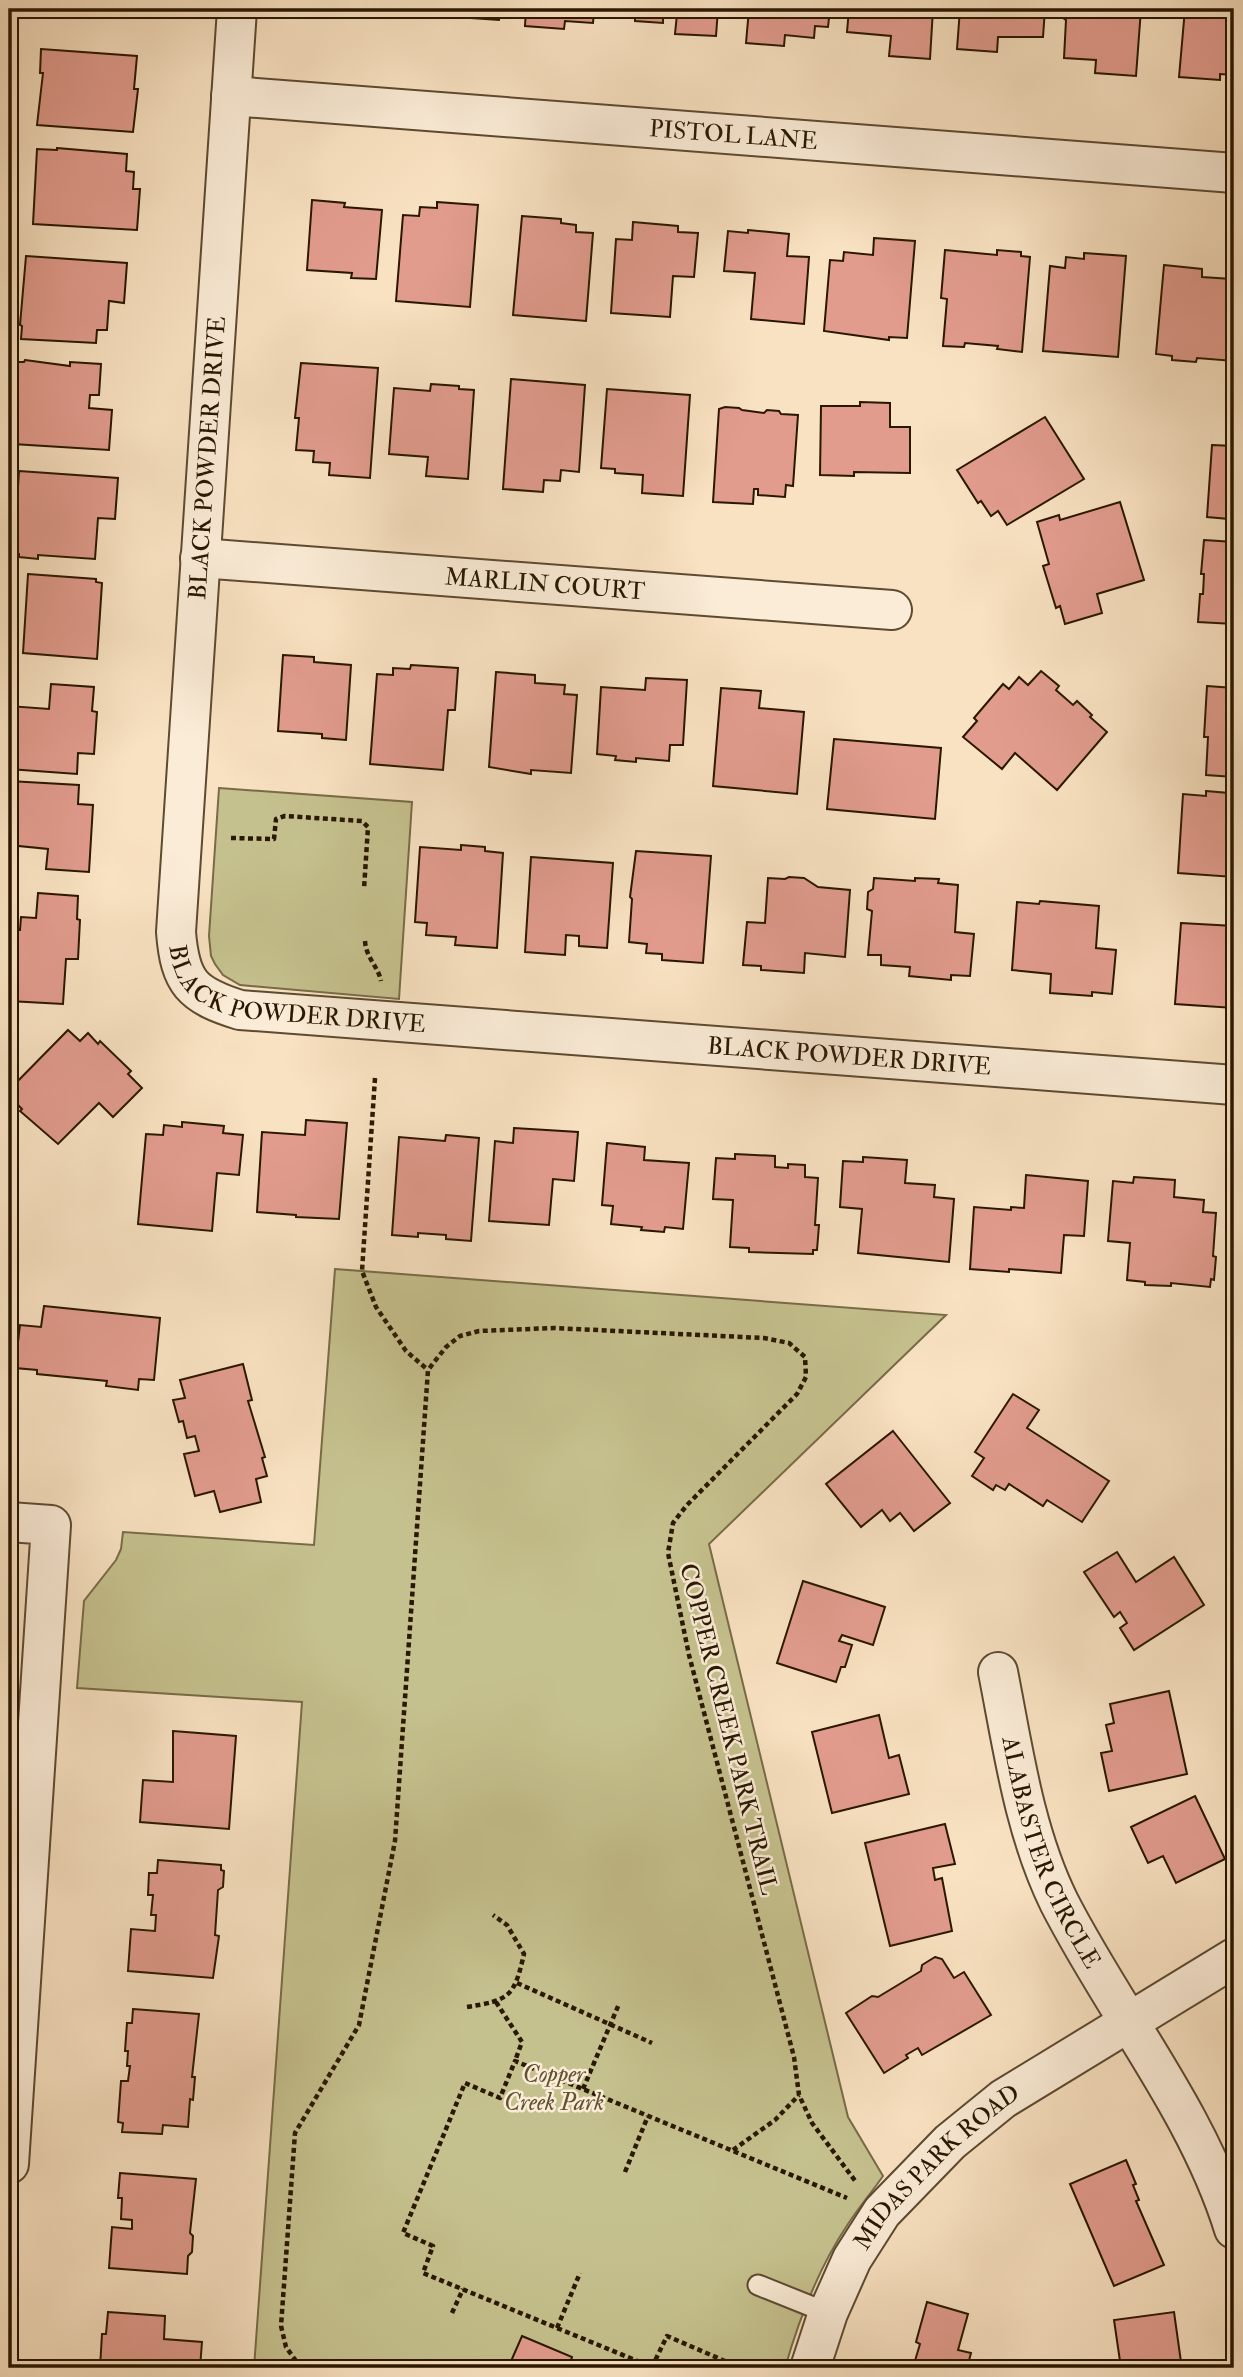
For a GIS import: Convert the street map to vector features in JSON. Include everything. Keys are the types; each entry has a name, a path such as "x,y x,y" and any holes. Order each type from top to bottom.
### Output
{"street":[{"name":"BLACK POWDER DRIVE","path":"237,9 176,932 178,960 188,981 209,1000 240,1010 1234,1085"},
{"name":"PISTOL LANE","path":"231,96 1234,173"},
{"name":"MARLIN COURT","path":"200,558 892,610"},
{"path":"9,1522 51,1525 9,2164"},
{"name":"ALABASTER CIRCLE","path":"998,1672 1017,1770 1042,1858 1058,1900 1202,2146 1224,2197 1234,2229"},
{"name":"MIDAS PARK ROAD","path":"810,2368 828,2313 852,2259 882,2212 941,2150 1003,2099 1234,1958"}],"lane":[{"path":"758,2285 828,2313"}],"path":[{"path":"231,838 269,841 274,839 276,819 285,816 362,821 368,827 365,889"},
{"path":"365,941 368,957 381,982"},
{"path":"300,2368 286,2347 281,2326 295,2133 359,2025 395,1841 428,1370 406,1351 376,1307 362,1271 375,1078"},
{"name":"COPPER CREEK PARK TRAIL","path":"428,1370 446,1347 460,1336 479,1331 513,1328 764,1338 789,1343 805,1357 806,1377 797,1394 687,1505 673,1523 668,1553 689,1655 794,2057 799,2095 812,2123 859,2187"},
{"path":"467,2007 496,2002 508,1994 517,1983 524,1954 507,1925 493,1915"},
{"path":"517,1983 652,2043"},
{"path":"496,2002 522,2042 500,2098 465,2083 403,2233 433,2246 423,2273 652,2367 667,2336 741,2368"},
{"path":"583,2089 619,2004"},
{"path":"515,2061 851,2199"},
{"path":"732,2150 775,2120 799,2095"},
{"path":"625,2172 648,2116"},
{"path":"557,2328 580,2273"},
{"path":"452,2313 463,2289"}],"green space":[{"path":"219,788 412,802 399,999 240,985 223,975 211,956 209,936"},
{"name":"Copper Creek Park","path":"335,1269 946,1315 709,1544 848,2117 883,2176 852,2218 828,2258 803,2312 785,2368 254,2368 302,1702 77,1688 84,1601 116,1560 121,1549 123,1532 314,1545"}],"building":[{"path":"88,9 145,9 144,13"},
{"path":"367,9 367,13 346,11"},
{"path":"457,9 500,9 499,20 457,17"},
{"path":"526,9 609,9 608,13 594,12 593,23 565,21 564,29 525,26"},
{"path":"635,9 718,9 716,36 675,34 677,14 663,13 663,23 635,21"},
{"path":"749,9 830,9 828,27 815,26 814,38 785,35 784,46 746,43"},
{"path":"849,9 933,9 930,59 889,56 891,36 847,32"},
{"path":"960,9 1045,9 1043,37 998,37 997,52 957,49"},
{"path":"1064,9 1141,9 1136,76 1095,73 1096,60 1064,58"},
{"path":"1185,9 1234,9 1234,75 1220,74 1220,80 1179,77"},
{"path":"41,49 137,56 134,89 138,89 133,132 37,125 43,73 40,73"},
{"path":"57,148 127,154 126,171 134,172 133,189 140,189 137,230 33,224 37,149"},
{"path":"312,200 345,203 344,207 382,210 376,279 351,278 352,273 307,270"},
{"path":"437,202 478,205 470,307 396,301 403,215 419,216 420,207 437,208"},
{"path":"522,216 561,219 561,223 576,225 576,232 593,233 586,321 513,315"},
{"path":"633,222 678,226 678,232 698,233 694,277 673,276 670,317 611,313 616,239 632,240"},
{"path":"748,230 789,234 787,256 809,257 804,324 751,319 755,273 724,271 728,231 748,233"},
{"path":"874,238 915,241 907,338 889,337 889,340 824,331 830,260 843,261 844,252 873,255"},
{"path":"945,250 997,255 997,250 1021,252 1021,256 1030,257 1022,352 997,349 998,346 965,343 964,347 943,346 947,299 941,298"},
{"path":"1084,253 1126,256 1118,357 1043,351 1050,266 1065,268 1066,257 1084,259"},
{"path":"26,256 127,263 124,303 109,301 107,330 97,330 96,343 21,339"},
{"path":"1164,265 1202,269 1202,277 1232,279 1234,361 1197,358 1196,362 1172,360 1172,356 1156,354"},
{"path":"25,360 70,366 70,362 101,364 99,395 90,395 89,408 112,410 109,450 13,444 14,427 10,427 11,401 15,402 18,362"},
{"path":"301,363 378,368 370,478 329,475 330,463 313,462 314,451 296,450 299,418 295,418"},
{"path":"511,379 585,385 579,472 561,470 560,481 544,480 543,492 503,489"},
{"path":"431,384 474,390 468,479 426,476 428,457 389,454 394,388 430,391"},
{"path":"607,389 690,395 683,496 642,493 643,475 615,473 615,469 601,468"},
{"path":"860,402 890,403 890,427 910,427 910,473 854,472 854,476 820,475 821,406 860,406"},
{"path":"725,407 798,415 793,486 786,485 785,497 758,495 758,489 754,489 753,504 713,502 719,409"},
{"path":"1045,417 1084,479 1007,525 998,511 991,516 981,501 978,503 957,470"},
{"path":"1212,445 1234,446 1234,523 1229,522 1229,519 1207,517"},
{"path":"19,471 118,478 115,519 98,518 95,559 38,555 38,559 14,554 16,512 13,512"},
{"path":"1120,502 1144,580 1097,594 1102,613 1065,624 1060,606 1056,608 1043,566 1049,564 1037,522 1059,515 1060,520"},
{"path":"1204,540 1234,542 1234,624 1198,622 1200,594 1203,594 1204,574 1201,574"},
{"path":"28,574 96,579 96,582 102,583 97,659 23,653"},
{"path":"283,655 314,657 314,662 351,665 346,740 322,738 322,734 278,731"},
{"path":"411,665 458,668 455,710 448,710 443,770 370,764 377,674 393,675 393,668 410,669"},
{"path":"1041,671 1059,686 1056,690 1073,705 1077,701 1107,732 1057,790 1015,753 1002,769 963,737 977,721 974,718 1003,684 1009,689 1019,677 1028,685"},
{"path":"496,672 535,675 535,683 565,685 564,694 577,695 571,773 531,770 531,774 489,767"},
{"path":"646,678 687,680 683,745 670,745 669,761 636,758 636,762 615,760 616,756 597,754 601,687 645,690"},
{"path":"51,684 94,687 92,711 97,712 94,754 78,753 77,774 9,769 9,706 49,709"},
{"path":"1207,686 1234,688 1234,777 1206,775 1208,737 1204,737"},
{"path":"721,688 761,691 759,708 804,712 797,794 713,786"},
{"path":"834,739 941,748 935,819 827,809"},
{"path":"9,781 79,785 78,804 93,805 89,872 46,869 48,849 9,845"},
{"path":"1206,791 1229,793 1228,797 1234,798 1234,877 1178,873 1183,794 1206,796"},
{"path":"461,845 485,847 485,851 503,853 497,948 455,945 456,937 426,935 427,923 415,922 420,847 461,850"},
{"path":"636,851 711,856 703,963 662,960 662,954 646,953 647,944 629,942 630,897"},
{"path":"531,857 613,863 607,948 579,946 579,936 566,935 565,955 525,952"},
{"path":"768,878 804,878 818,887 850,890 845,957 805,953 804,973 761,970 761,966 743,965 747,922 765,923"},
{"path":"874,878 915,881 915,878 939,879 938,883 958,885 955,932 974,934 970,976 951,975 951,980 909,976 910,967 881,965 881,955 868,955 872,911 867,909 868,892 873,889"},
{"path":"38,893 78,896 78,959 66,959 63,1004 9,1001 9,929 20,930 21,917 36,918"},
{"path":"1040,901 1099,906 1096,948 1116,950 1112,994 1092,992 1092,996 1050,993 1051,974 1012,970 1017,902 1039,904"},
{"path":"1181,923 1234,926 1234,1008 1175,1004"},
{"path":"68,1030 80,1041 88,1033 98,1044 100,1041 131,1071 128,1074 142,1088 113,1117 99,1103 58,1144 20,1111 22,1109 9,1096 9,1090"},
{"path":"306,1120 347,1123 339,1219 257,1212 262,1132 305,1135"},
{"path":"182,1122 224,1126 223,1133 243,1135 239,1175 217,1173 212,1231 138,1224 146,1134 163,1135 164,1125 182,1127"},
{"path":"514,1128 578,1132 574,1181 553,1179 549,1225 489,1221 495,1141 513,1143"},
{"path":"446,1135 479,1138 471,1241 446,1239 446,1235 392,1235 399,1137 445,1141"},
{"path":"607,1143 645,1147 644,1160 689,1163 683,1229 665,1227 664,1232 611,1224 613,1206 602,1205"},
{"path":"735,1154 775,1156 775,1167 788,1168 788,1164 805,1165 805,1177 818,1178 815,1225 819,1225 817,1250 813,1250 813,1254 749,1252 749,1248 730,1247 733,1200 713,1199 716,1158 735,1159"},
{"path":"863,1157 907,1160 905,1183 935,1185 934,1197 954,1199 949,1262 858,1253 862,1209 840,1207 843,1161 863,1162"},
{"path":"1026,1175 1088,1181 1084,1236 1064,1235 1061,1273 970,1269 974,1207 1011,1210 1011,1207 1024,1208"},
{"path":"1134,1177 1175,1180 1174,1197 1204,1200 1203,1212 1216,1213 1213,1256 1216,1257 1214,1280 1211,1279 1210,1287 1171,1283 1171,1286 1145,1285 1145,1282 1127,1280 1130,1243 1108,1241 1113,1181 1133,1183"},
{"path":"44,1306 160,1318 154,1380 139,1379 138,1390 106,1386 107,1381 37,1374 37,1370 15,1368 20,1325 41,1327"},
{"path":"243,1364 252,1400 248,1401 265,1457 262,1458 267,1476 256,1479 261,1502 220,1512 214,1491 195,1496 184,1454 199,1451 195,1436 187,1438 183,1421 179,1422 173,1400 185,1398 180,1380"},
{"path":"1013,1394 1039,1410 1027,1428 1109,1481 1082,1522 1047,1500 1043,1506 1009,1484 1005,1490 996,1485 993,1490 972,1476 984,1458 975,1452"},
{"path":"893,1431 950,1503 914,1531 900,1513 890,1521 882,1510 861,1527 826,1484"},
{"path":"1117,1552 1136,1582 1174,1557 1204,1605 1134,1650 1120,1628 1127,1623 1120,1612 1114,1617 1084,1572"},
{"path":"803,1581 885,1607 873,1645 842,1635 839,1641 852,1645 845,1667 841,1667 836,1682 777,1663"},
{"path":"1169,1691 1187,1774 1109,1791 1101,1753 1112,1751 1106,1725 1114,1723 1110,1704"},
{"path":"879,1715 889,1758 899,1755 909,1794 832,1813 812,1732"},
{"path":"173,1731 236,1736 229,1829 140,1822 143,1780 173,1782"},
{"path":"1195,1796 1225,1859 1176,1883 1163,1856 1148,1863 1131,1827"},
{"path":"945,1824 955,1864 933,1868 935,1880 942,1878 952,1931 890,1946 865,1843"},
{"path":"158,1860 221,1865 221,1870 224,1871 223,1887 218,1890 215,1935 219,1936 213,1978 128,1971 131,1929 155,1931 156,1915 151,1915 153,1895 148,1895 149,1873 157,1873"},
{"path":"935,1957 942,1959 954,1978 964,1972 991,2015 922,2055 918,2048 906,2055 908,2058 884,2073 846,2013 872,1996 878,1997 921,1971 922,1965"},
{"path":"133,2009 199,2014 192,2077 195,2077 193,2100 190,2099 188,2127 163,2125 162,2134 122,2132 123,2123 118,2122 121,2081 128,2081 130,2066 127,2066 128,2051 125,2051 127,2023 132,2023"},
{"path":"1126,2160 1136,2184 1133,2185 1139,2200 1136,2201 1164,2265 1114,2286 1070,2184"},
{"path":"120,2173 196,2179 190,2233 193,2236 192,2252 188,2256 187,2274 109,2268 112,2227 132,2229 132,2220 121,2219 122,2198 118,2198"},
{"path":"927,2302 968,2314 958,2350 971,2353 967,2368 898,2368 900,2361 914,2364 920,2344 916,2342"},
{"path":"108,2312 165,2316 164,2339 202,2342 200,2368 100,2368 102,2334 106,2334"},
{"path":"1174,2312 1181,2362 1184,2361 1185,2368 1121,2368 1114,2320"},
{"path":"522,2336 572,2357 568,2368 508,2368"}]}
